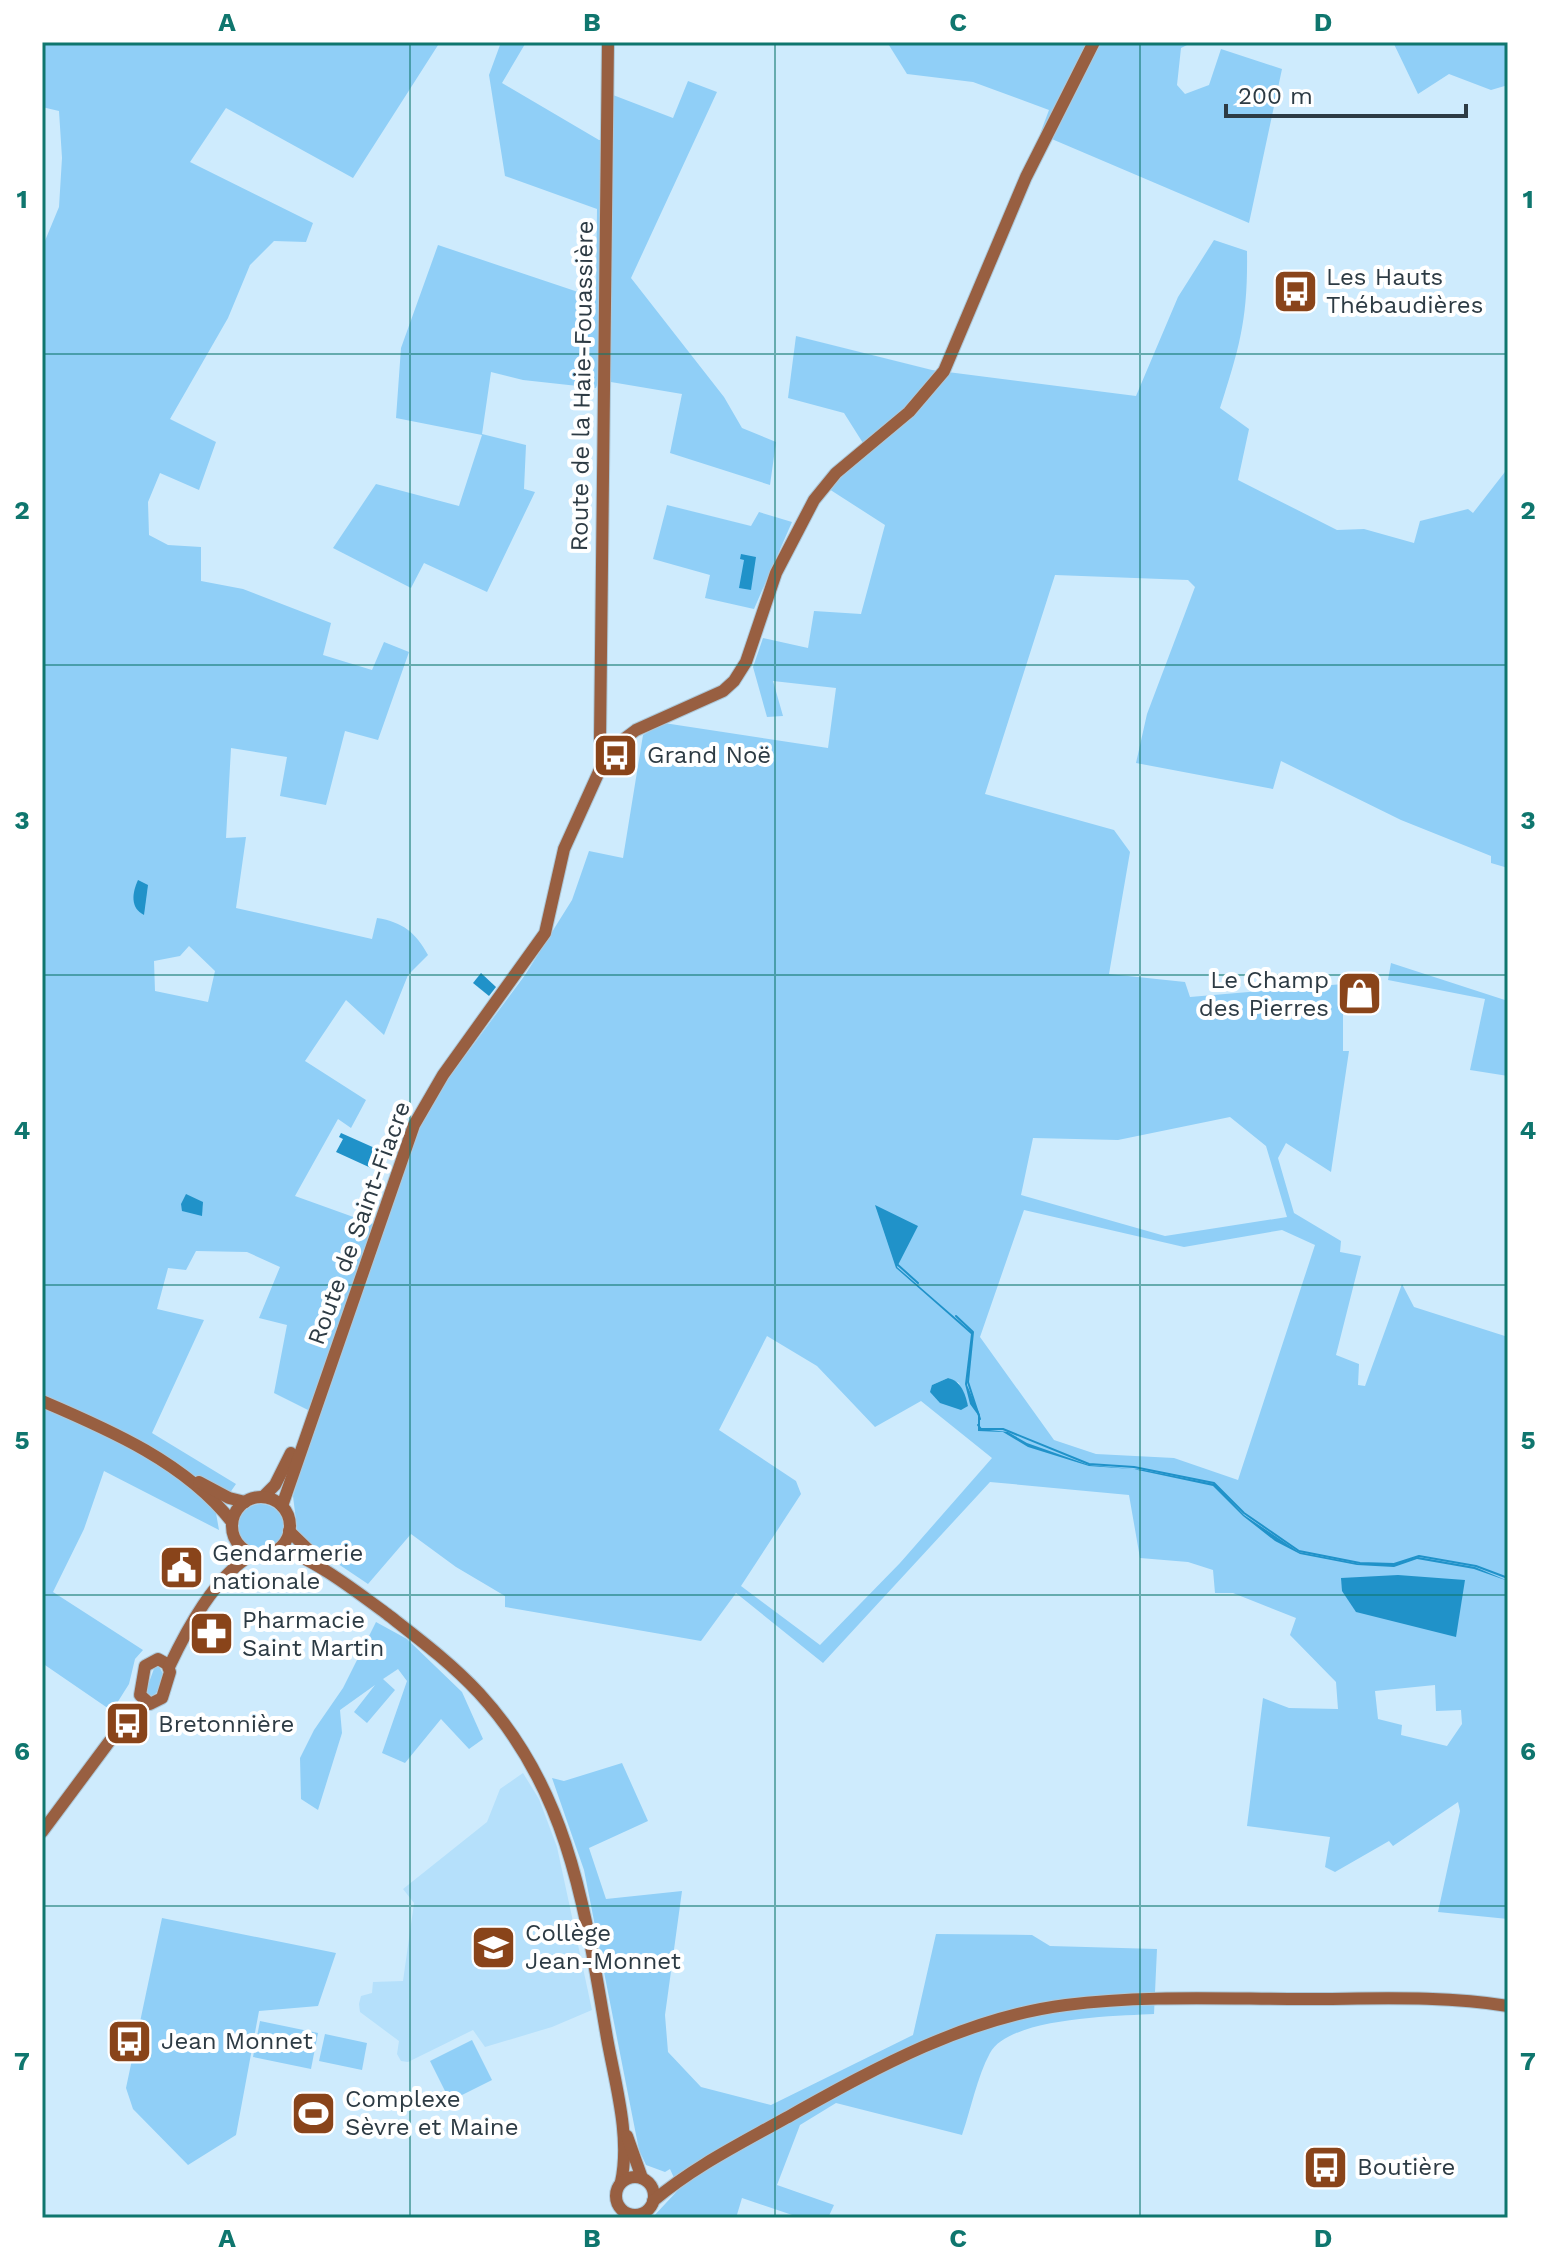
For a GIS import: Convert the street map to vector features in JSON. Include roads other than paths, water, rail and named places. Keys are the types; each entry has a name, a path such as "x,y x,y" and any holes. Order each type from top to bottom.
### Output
{"main road":[{"name":"Route de la Haie-Fouassière","path":"607,759 601,747 601,731 608,42"},
{"name":"Route de Saint-Fiacre","path":"282,1506 414,1125 443,1075 545,933 564,849 607,759 616,745 636,730 723,691 734,681 746,662 776,573 814,500 836,473 919,402 944,371 1026,177 1094,42"},
{"path":"601,731 616,745"},
{"path":"42,1401 127,1440 229,1498 245,1502 263,1497 282,1506 289,1518 289,1531 279,1549 267,1555 253,1554 235,1541"},
{"name":"Route de Saint-Fiacre","path":"263,1497 275,1485 310,1418"},
{"path":"171,1467 222,1509 232,1522 235,1541 223,1581"},
{"path":"232,1522 245,1502"},
{"path":"289,1531 300,1546 430,1647 477,1691 516,1739 549,1795 581,1894 618,2106 624,2166 615,2199 621,2210 639,2216 679,2178 902,2056 973,2026 1064,2005 1143,2000 1451,1999 1508,2006"},
{"path":"279,1549 297,1555 372,1603"},
{"path":"142,1697 156,1703 162,1698 163,1663 223,1581 241,1561 253,1554"},
{"path":"42,1832 142,1697 145,1666 163,1663"},
{"path":"618,2106 645,2180 653,2190 653,2201"},
{"path":"621,2182 633,2176 645,2180 679,2178"}],"waterway":[{"path":"898,1265 918,1283"},
{"path":"956,1316 973,1332 968,1382 980,1419"},
{"path":"978,1425 981,1429 1003,1429 1089,1464 1134,1467 1214,1483 1244,1513 1299,1551 1360,1563 1394,1564 1419,1556 1476,1566 1508,1578"}],"place":[{"name":"Les Hauts Thébaudières","path":"1295,291"},
{"name":"Grand Noë","path":"616,755"},
{"name":"Le Champ des Pierres","path":"1360,994"},
{"name":"Gendarmerie nationale","path":"181,1567"},
{"name":"Pharmacie Saint Martin","path":"211,1634"},
{"name":"Bretonnière","path":"127,1724"},
{"name":"Collège Jean-Monnet","path":"494,1947"},
{"name":"Jean Monnet","path":"130,2041"},
{"name":"Complexe Sèvre et Maine","path":"314,2113"},
{"name":"Boutière","path":"1326,2167"}]}
